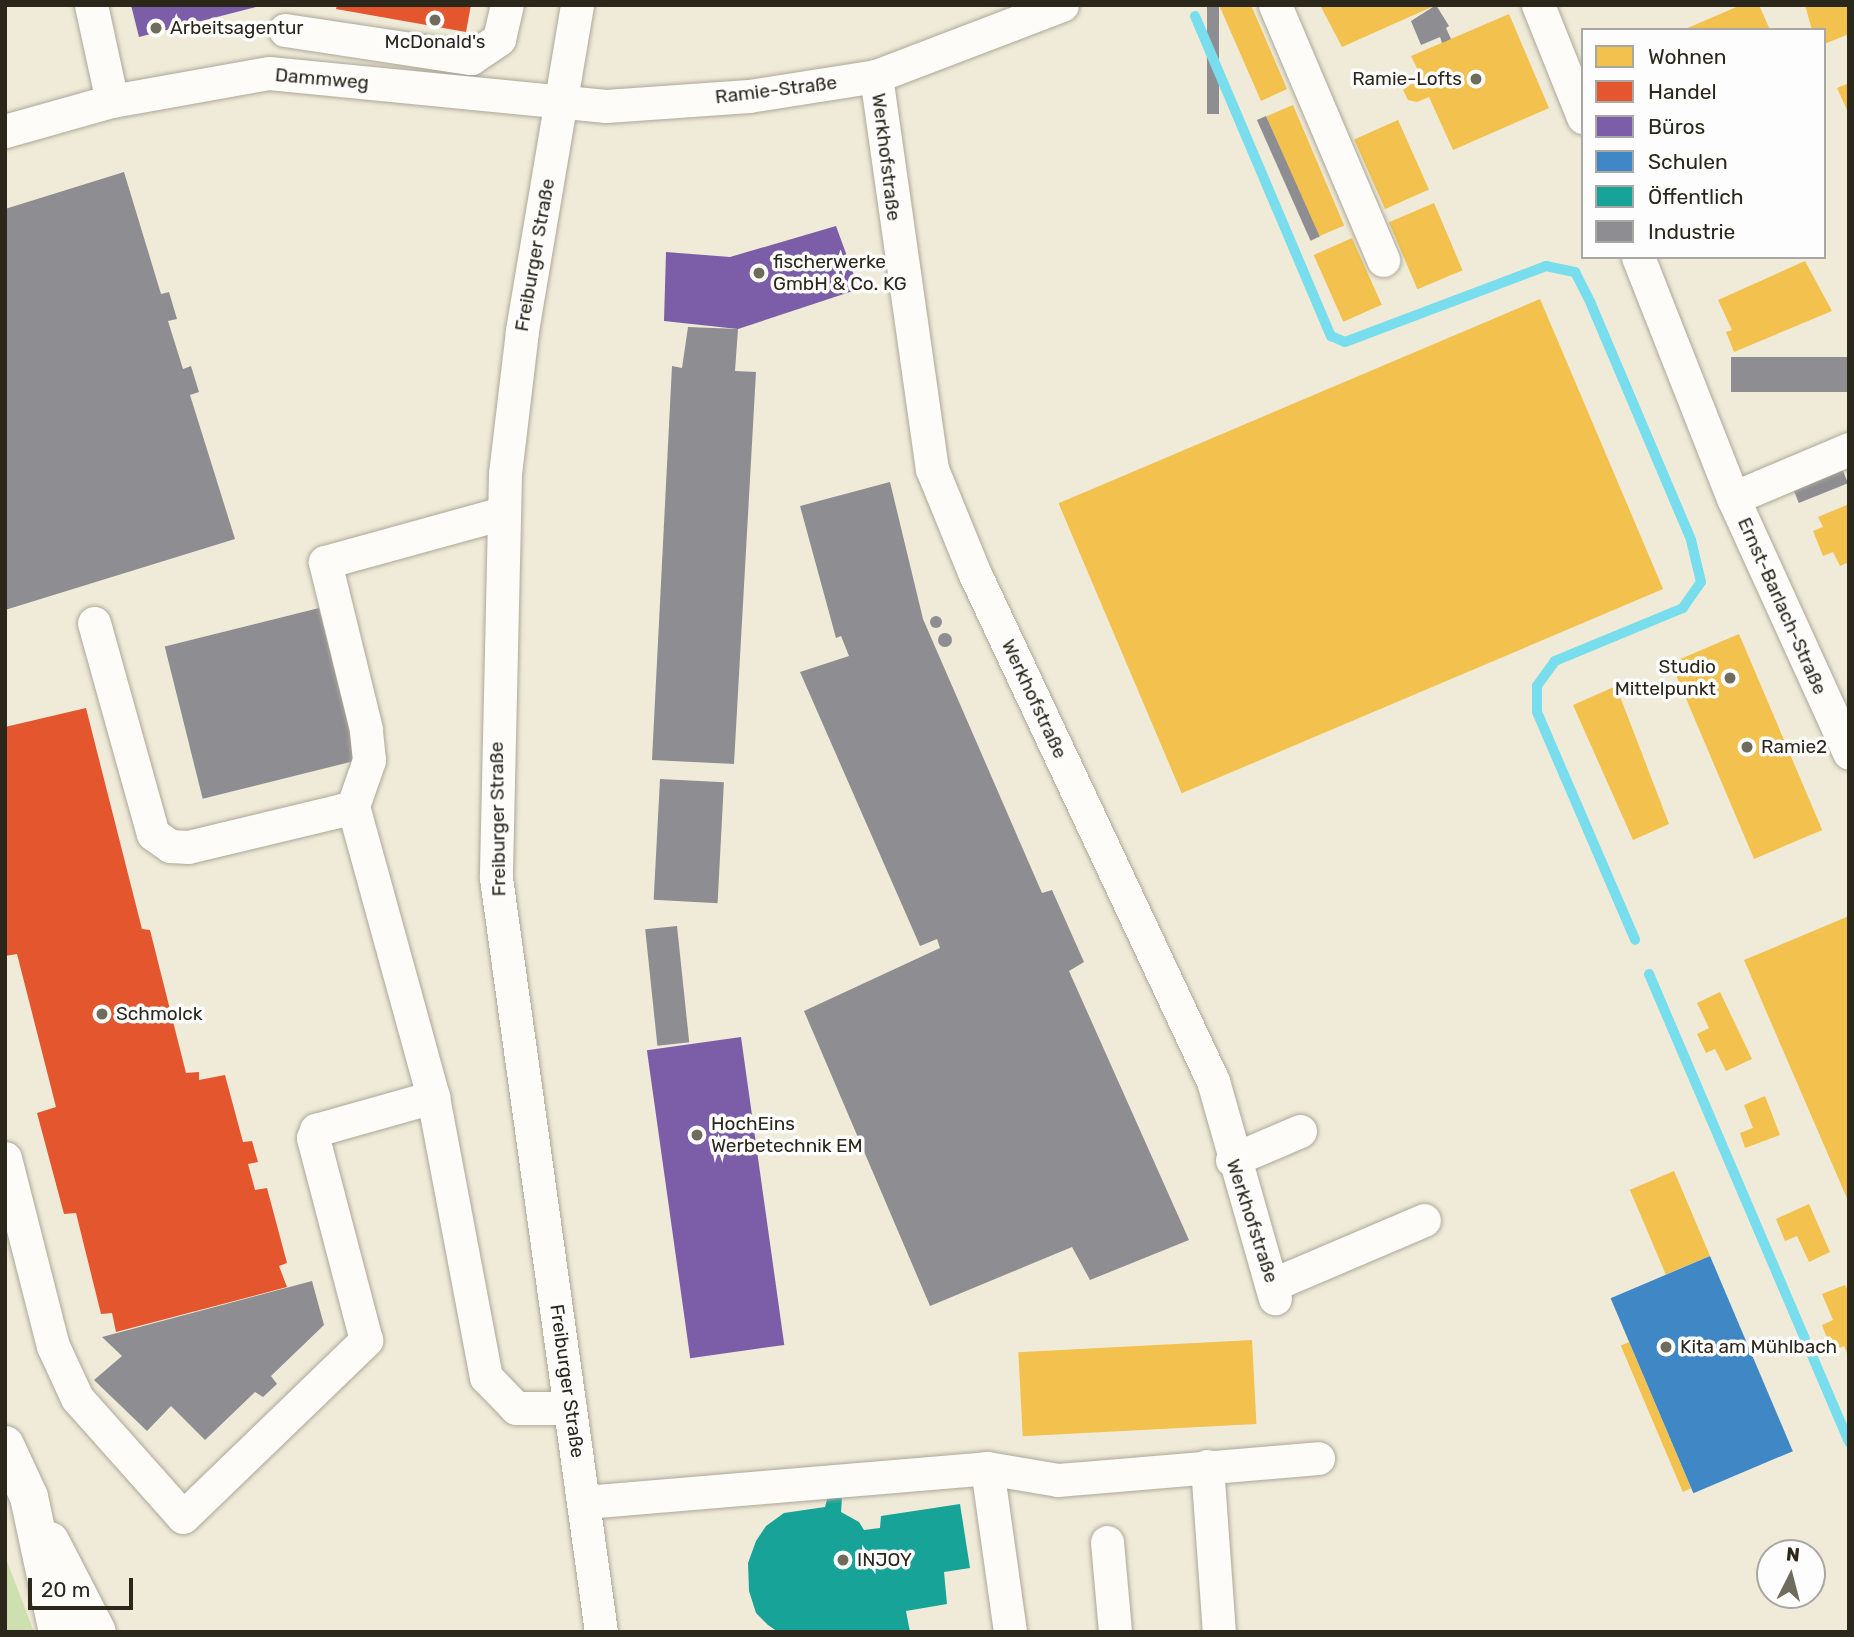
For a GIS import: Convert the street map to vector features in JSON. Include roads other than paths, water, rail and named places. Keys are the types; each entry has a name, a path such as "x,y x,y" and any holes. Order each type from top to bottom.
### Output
{"main road":[{"path":"5,1445 31,1506 97,1632"},
{"path":"31,1506 58,1632"}],"street":[{"path":"91,5 112,101"},
{"path":"269,73 289,18 471,58 499,39 507,5"},
{"name":"Freiburger Straße","path":"577,5 522,331 503,513 496,878 601,1632"},
{"name":"Ramie-Straße","path":"561,100 606,106 749,96 876,76 992,20 1062,5"},
{"path":"1275,5 1383,260"},
{"path":"1538,5 1581,112"},
{"name":"Dammweg","path":"5,131 112,101 269,73 561,100"},
{"name":"Werkhofstraße","path":"876,76 932,469 974,572 1213,1081 1232,1160 1274,1291 1424,1220"},
{"name":"Ernst-Barlach-Straße","path":"1639,259 1733,498 1849,753"},
{"name":"Ernst-Barlach-Straße","path":"1733,498 1849,449"},
{"path":"503,513 325,562 366,729 369,761 353,806 433,1097 486,1377 516,1408 570,1408"},
{"path":"94,623 145,817 162,840 188,847 353,806"},
{"path":"5,1158 54,1346 77,1398 183,1517 366,1340 313,1139 316,1130 433,1097"},
{"path":"1232,1160 1300,1131"},
{"path":"585,1502 987,1468 1058,1480 1318,1458"},
{"path":"1207,1466 1219,1632"},
{"path":"987,1468 1010,1632"},
{"path":"1107,1542 1115,1632"}],"waterway":[{"path":"1195,16 1331,336 1345,342 1546,266 1575,272 1591,304 1691,540 1701,582 1683,608 1555,661 1537,686 1537,712 1635,940"},
{"path":"1649,974 1849,1442"}],"place":[{"name":"McDonald's","path":"435,20"},
{"name":"Arbeitsagentur","path":"156,28"},
{"name":"Ramie-Lofts","path":"1476,79"},
{"name":"fischerwerke GmbH & Co. KG","path":"759,273"},
{"name":"Studio Mittelpunkt","path":"1730,678"},
{"name":"Ramie2","path":"1747,747"},
{"name":"Schmolck","path":"102,1014"},
{"name":"HochEins Werbetechnik EM","path":"697,1135"},
{"name":"Kita am Mühlbach","path":"1666,1347"},
{"name":"INJOY","path":"843,1560"}]}
